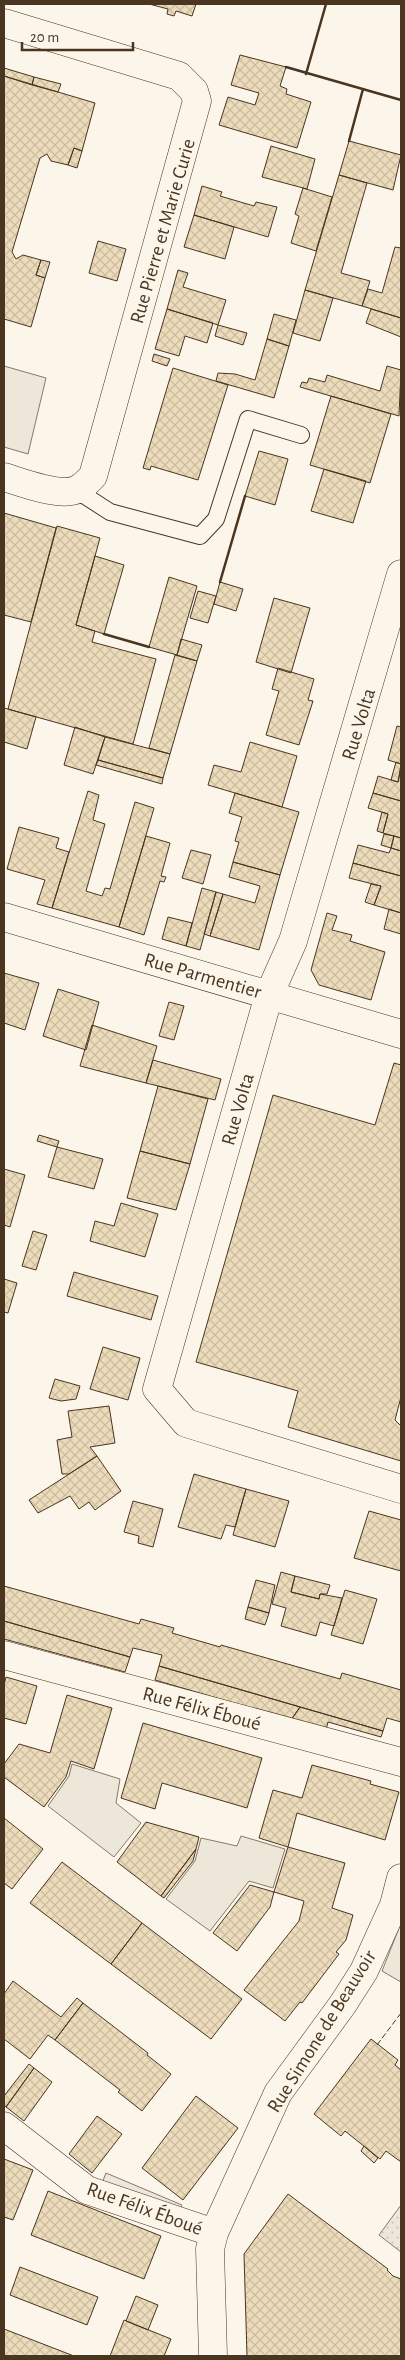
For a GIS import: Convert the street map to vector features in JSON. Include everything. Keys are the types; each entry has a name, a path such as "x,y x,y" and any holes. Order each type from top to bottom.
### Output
{"street":[{"name":"Rue Pierre et Marie Curie","path":"4,23 180,76 194,91 197,101 97,466 93,476 76,490"},
{"path":"4,477 50,490 76,490"},
{"name":"Rue Volta","path":"401,574 293,941 269,995 157,1389 186,1423 401,1489"},
{"name":"Rue Parmentier","path":"4,917 401,1034"},
{"name":"Rue Félix Éboué","path":"4,1655 401,1762"},
{"name":"Rue Simone de Beauvoir","path":"213,2356 210,2249 214,2233 278,2093 343,2004 364,1971 394,1905 401,1878"},
{"name":"Rue Félix Éboué","path":"4,2126 87,2190 214,2233"}],"lane":[{"path":"76,490 110,512 200,536 216,520 248,418 301,435"}],"shaded area":[{"path":"4,366 46,378 28,454 4,447"},
{"path":"72,1764 120,1779 116,1803 141,1823 114,1857 48,1806 69,1776"},
{"path":"241,1836 285,1849 273,1888 249,1881 210,1931 166,1899 195,1861 201,1838 237,1846"},
{"path":"401,1923 401,1982 382,1971"},
{"path":"106,2173 182,2205 177,2216 102,2183"},
{"path":"401,2205 401,2252 379,2235"}],"building":[{"path":"149,4 196,4 192,16 176,11 174,16 167,14 168,9"},
{"path":"240,55 286,67 280,86 287,89 286,94 311,102 297,148 219,125 228,97 255,105 259,93 231,85"},
{"path":"4,68 34,77 32,85 4,76"},
{"path":"4,76 95,103 82,151 74,148 68,165 51,161 47,154 40,158 12,252 16,259 23,255 41,260 36,275 45,278 31,327 4,319"},
{"path":"34,77 61,84 58,92 32,85"},
{"path":"349,141 401,155 393,190 339,175"},
{"path":"271,146 315,159 307,189 262,177"},
{"path":"74,148 82,151 77,168 68,165"},
{"path":"339,175 367,183 341,273 370,281 362,306 305,290"},
{"path":"202,186 222,192 220,196 254,206 256,202 277,207 268,237 194,215"},
{"path":"303,188 332,197 316,251 291,243 299,216 295,214"},
{"path":"194,215 234,227 225,259 184,247"},
{"path":"98,241 126,249 117,281 89,273"},
{"path":"395,247 401,248 401,318 362,306 368,289 382,293"},
{"path":"41,260 50,262 45,278 36,275"},
{"path":"178,270 188,273 183,287 226,300 218,325 167,309"},
{"path":"305,290 333,298 320,341 293,333"},
{"path":"167,309 213,323 207,343 185,336 179,356 155,349"},
{"path":"371,309 401,318 401,337 366,323"},
{"path":"274,314 296,320 289,346 267,339"},
{"path":"218,325 247,333 243,345 215,336"},
{"path":"267,339 289,346 274,398 216,381 218,373 235,374 255,380"},
{"path":"154,354 170,359 167,366 152,361"},
{"path":"387,366 401,370 399,416 300,387 302,382 307,383 309,378 325,382 327,375 380,391"},
{"path":"173,368 228,385 198,480 151,466 150,470 143,468"},
{"path":"331,396 391,414 370,483 310,465"},
{"path":"259,451 288,459 275,505 245,496"},
{"path":"324,469 366,481 353,523 311,511"},
{"path":"4,513 56,528 31,622 4,615"},
{"path":"57,526 100,538 76,625 95,631 92,642 156,659 133,744 8,709"},
{"path":"95,556 124,565 104,634 76,625"},
{"path":"169,577 197,586 177,655 149,647"},
{"path":"220,582 243,589 236,611 214,604"},
{"path":"198,591 216,596 208,623 190,618"},
{"path":"274,598 310,608 291,673 256,662"},
{"path":"181,639 202,645 197,661 177,655"},
{"path":"175,655 197,661 170,754 149,748"},
{"path":"278,668 314,679 308,700 313,701 299,745 266,735 279,691 272,689"},
{"path":"4,708 36,717 27,749 4,742"},
{"path":"397,726 401,727 401,764 388,760"},
{"path":"75,727 105,737 93,774 64,765"},
{"path":"105,737 170,754 163,778 98,760"},
{"path":"250,742 297,756 282,807 208,785 214,765 241,772"},
{"path":"98,760 163,778 162,784 96,765"},
{"path":"396,762 401,764 398,782 391,780"},
{"path":"401,769 401,801 373,793 378,776 398,782"},
{"path":"88,791 99,795 93,820 105,824 86,891 102,896 105,888 110,889 135,802 154,808 119,927 52,908"},
{"path":"235,793 299,812 280,875 233,862 239,842 235,841 242,817 229,813"},
{"path":"373,793 401,801 401,838 383,833 388,814 368,808"},
{"path":"382,812 388,814 383,833 377,831"},
{"path":"19,827 59,838 56,848 69,852 52,908 37,904 45,880 7,869"},
{"path":"384,834 394,836 391,848 381,845"},
{"path":"146,836 170,843 161,876 166,877 164,882 160,881 144,935 119,927"},
{"path":"394,836 401,838 401,851 391,848"},
{"path":"358,845 389,853 391,848 401,851 401,876 353,863"},
{"path":"191,850 211,855 203,884 182,878"},
{"path":"233,862 280,875 259,950 210,936 223,894 255,903 260,886 229,877"},
{"path":"353,863 401,876 401,913 374,905 381,886 349,878"},
{"path":"371,884 381,886 374,905 365,902"},
{"path":"202,888 216,892 200,950 186,946"},
{"path":"216,892 223,894 210,936 204,934"},
{"path":"389,909 401,913 401,934 384,929"},
{"path":"327,913 337,916 332,930 352,935 350,941 385,952 371,1000 319,985 311,970"},
{"path":"168,917 192,923 186,946 162,939"},
{"path":"4,973 39,983 25,1030 4,1023"},
{"path":"58,989 99,1002 86,1050 43,1036"},
{"path":"169,1002 184,1006 174,1040 159,1036"},
{"path":"92,1025 157,1046 146,1083 80,1066"},
{"path":"153,1060 221,1079 215,1100 146,1083"},
{"path":"394,1063 401,1065 401,1397 395,1420 401,1426 401,1461 288,1427 298,1391 196,1362 273,1095 375,1125"},
{"path":"158,1086 208,1099 190,1164 140,1151"},
{"path":"39,1135 59,1141 57,1147 37,1141"},
{"path":"57,1147 103,1159 94,1189 48,1177"},
{"path":"140,1151 190,1164 176,1210 127,1198"},
{"path":"4,1169 25,1175 10,1227 4,1225"},
{"path":"121,1203 158,1214 145,1257 90,1241 95,1221 114,1226"},
{"path":"33,1231 47,1235 36,1270 22,1266"},
{"path":"74,1272 158,1296 151,1320 67,1296"},
{"path":"4,1279 17,1283 8,1313 4,1312"},
{"path":"103,1347 140,1358 128,1400 90,1389"},
{"path":"55,1379 80,1386 76,1399 61,1401 49,1398"},
{"path":"109,1406 115,1443 90,1447 97,1456 69,1474 62,1474 57,1440 72,1437 68,1411"},
{"path":"97,1456 121,1491 95,1510 89,1502 79,1509 70,1496 38,1513 29,1500"},
{"path":"194,1474 246,1489 235,1527 226,1525 221,1539 178,1527"},
{"path":"246,1489 289,1501 275,1547 233,1535"},
{"path":"133,1501 163,1509 153,1547 138,1543 139,1536 124,1532"},
{"path":"369,1511 401,1520 401,1571 354,1558"},
{"path":"281,1572 295,1576 291,1592 319,1599 320,1594 342,1598 334,1626 320,1622 316,1636 281,1626 286,1608 272,1604"},
{"path":"295,1576 330,1585 327,1594 320,1594 319,1599 291,1592"},
{"path":"256,1580 275,1585 269,1613 248,1607"},
{"path":"4,1586 139,1624 141,1619 174,1628 172,1633 340,1679 342,1673 401,1690 401,1722 387,1718 383,1731 159,1666 162,1655 133,1648 130,1657 4,1621"},
{"path":"345,1590 377,1599 363,1644 331,1635"},
{"path":"248,1607 269,1613 265,1625 245,1619"},
{"path":"4,1621 130,1657 125,1672 4,1639"},
{"path":"159,1666 300,1707 291,1720 155,1680"},
{"path":"6,1677 37,1686 26,1724 4,1718 4,1685"},
{"path":"67,1695 112,1708 94,1769 71,1761 66,1777 44,1807 4,1777 4,1764 19,1744 50,1753"},
{"path":"300,1707 383,1731 381,1737 328,1722 326,1730 291,1720"},
{"path":"143,1723 262,1758 247,1808 162,1783 155,1809 121,1798"},
{"path":"312,1765 371,1781 370,1784 399,1792 385,1840 297,1813 288,1847 259,1838 273,1790 302,1798"},
{"path":"4,1818 43,1849 12,1889 4,1883"},
{"path":"146,1822 199,1837 196,1849 161,1896 117,1862"},
{"path":"288,1847 345,1863 332,1908 353,1915 346,1940 336,1952 339,1954 302,2003 300,2002 285,2021 244,1990 299,1921 304,1901 274,1892"},
{"path":"196,1849 193,1861 164,1898 161,1896"},
{"path":"62,1862 142,1923 111,1964 30,1903"},
{"path":"250,1885 274,1892 270,1907 237,1951 213,1933"},
{"path":"142,1923 242,1999 211,2039 111,1964"},
{"path":"13,1981 61,2017 77,1998 83,2003 55,2040 48,2035 30,2059 4,2039 4,1994"},
{"path":"83,2003 148,2053 147,2055 171,2074 142,2111 118,2092 120,2090 55,2040"},
{"path":"371,2039 398,2060 395,2065 401,2070 401,2162 386,2151 380,2159 345,2131 341,2136 314,2114"},
{"path":"29,2064 34,2068 6,2107 4,2105 4,2096"},
{"path":"34,2068 52,2082 24,2121 6,2107"},
{"path":"196,2096 238,2128 183,2200 142,2168"},
{"path":"97,2116 122,2134 92,2173 69,2154"},
{"path":"364,2146 378,2158 374,2163 361,2151"},
{"path":"4,2159 33,2170 13,2220 4,2217"},
{"path":"48,2191 161,2236 144,2279 31,2235"},
{"path":"288,2194 388,2269 393,2276 401,2279 401,2356 247,2356 244,2254"},
{"path":"20,2267 98,2297 87,2325 10,2295"},
{"path":"136,2296 158,2305 148,2330 126,2321"},
{"path":"124,2320 171,2339 164,2356 110,2356"},
{"path":"4,2329 74,2356 4,2356"}],"fence":[{"path":"377,2045 401,2013"}],"wall":[{"path":"306,74 326,4"},
{"path":"286,67 401,100"},
{"path":"349,141 363,89"},
{"path":"220,582 245,496"},
{"path":"104,634 149,647"}]}
